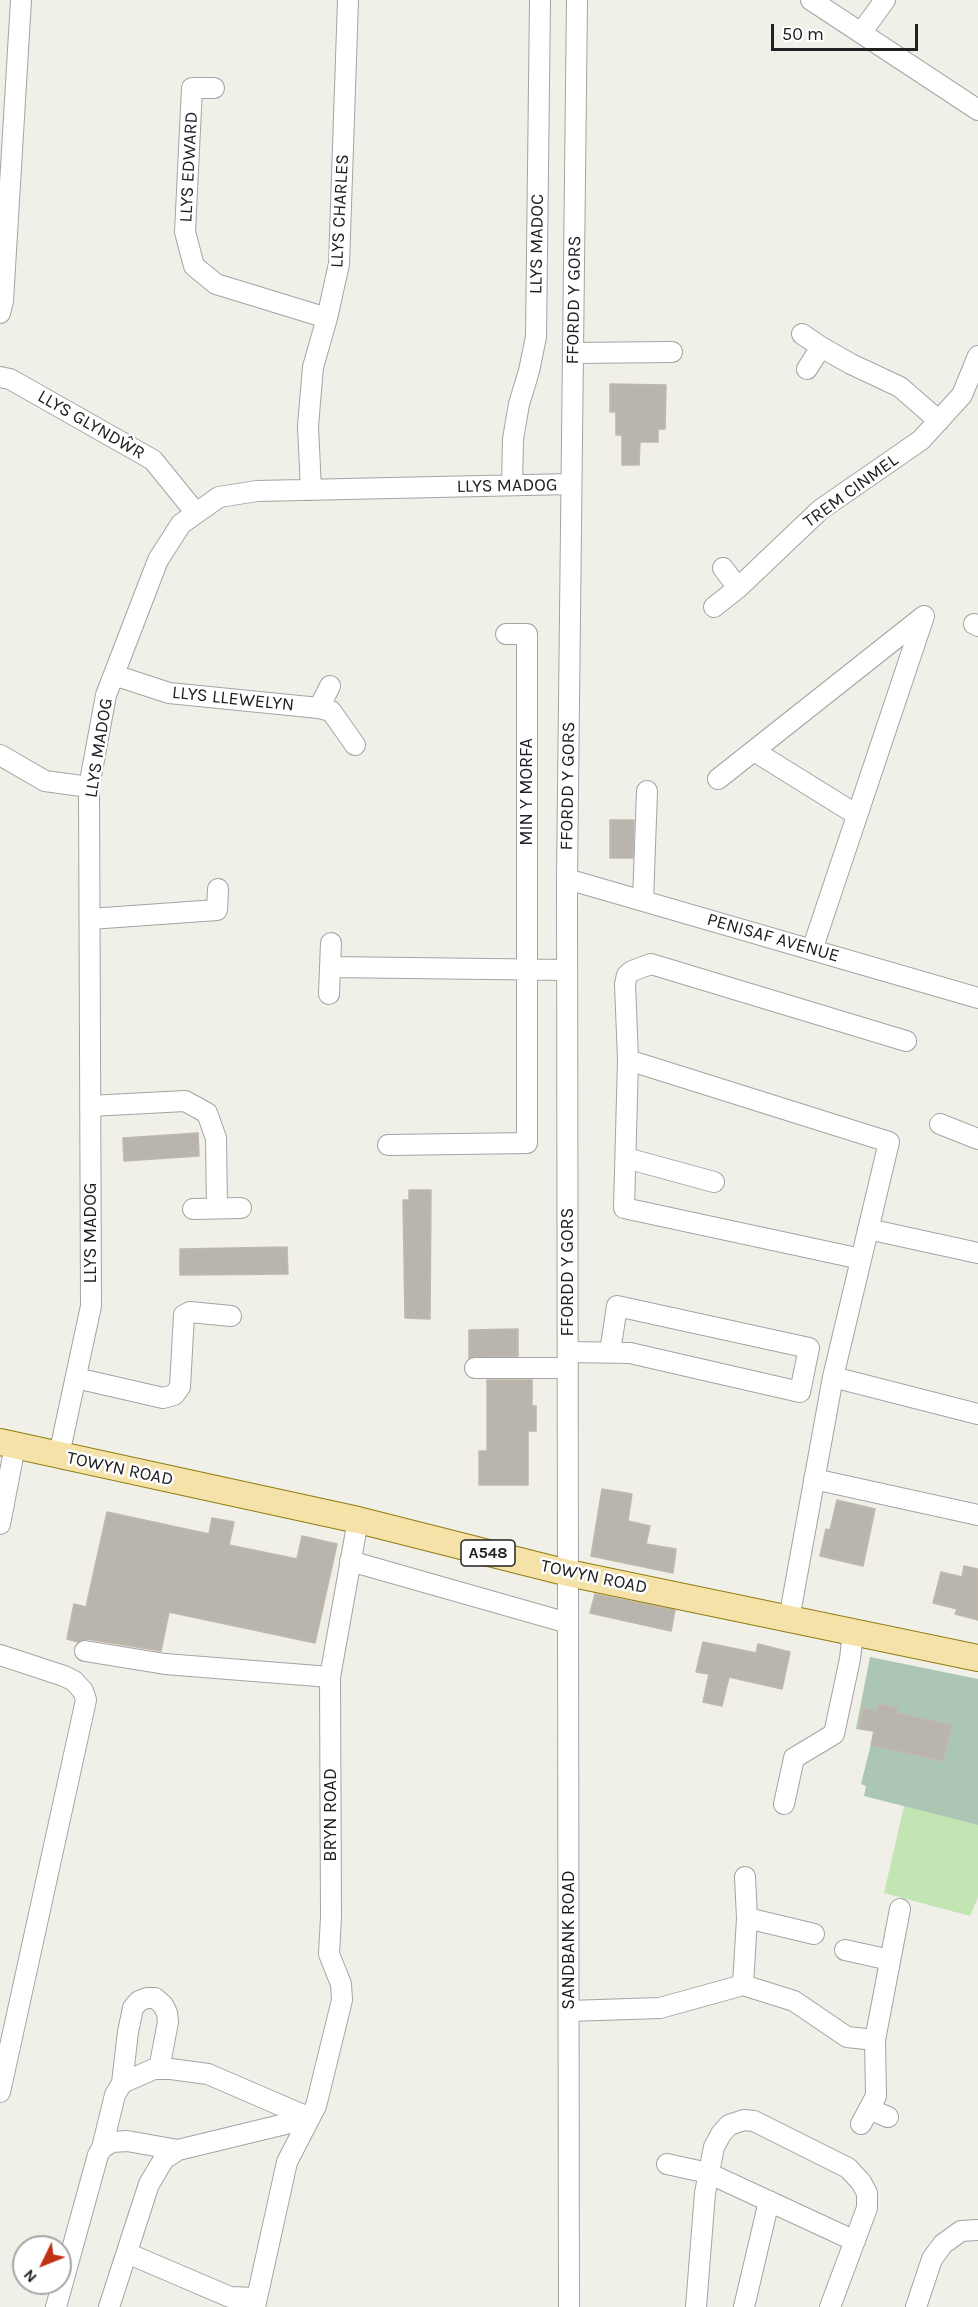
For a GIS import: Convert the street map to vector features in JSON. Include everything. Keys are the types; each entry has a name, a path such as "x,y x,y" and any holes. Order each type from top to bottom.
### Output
{"main road":[{"name":"TOWYN ROAD","path":"8,1444 358,1520 568,1573 978,1658"}],"street":[{"path":"0,313 3,301 21,0"},
{"name":"LLYS CHARLES","path":"310,490 308,426 312,367 327,318 339,264 348,0"},
{"name":"LLYS MADOC","path":"512,486 513,439 519,404 536,337 540,0"},
{"name":"FFORDD Y GORS","path":"568,1573 567,879 577,0"},
{"path":"811,0 978,110"},
{"path":"861,33 885,0"},
{"name":"LLYS EDWARD","path":"214,88 192,87 185,232 194,266 216,284 327,318"},
{"path":"802,334 821,347 900,387 939,421"},
{"path":"807,369 821,347"},
{"path":"573,353 672,352"},
{"name":"TREM CINMEL","path":"714,607 738,588 820,510 921,440 962,395 978,356"},
{"name":"LLYS GLYNDŴR","path":"0,377 10,379 153,460 196,513"},
{"name":"LLYS MADOG","path":"59,1455 91,1306 89,787 106,695 158,560 181,524 219,497 257,491 571,484"},
{"path":"723,568 738,588"},
{"path":"718,779 924,616 812,950"},
{"name":"MIN Y MORFA","path":"388,1145 527,1143 527,634 506,634"},
{"name":"LLYS LLEWELYN","path":"114,675 169,693 331,711 355,745"},
{"name":"LLYS LLEWELYN","path":"319,708 330,686"},
{"path":"754,751 857,815"},
{"path":"0,755 45,781 89,787"},
{"path":"643,901 647,791"},
{"name":"PENISAF AVENUE","path":"567,879 978,998"},
{"path":"90,919 217,910 218,889"},
{"path":"329,994 331,943"},
{"path":"861,1259 624,1208 628,1060 625,984 627,975 632,970 651,964 906,1041"},
{"path":"330,968 567,970"},
{"path":"628,1060 889,1142 833,1377 789,1619"},
{"path":"90,1106 185,1101 207,1113 216,1138 217,1208"},
{"path":"940,1124 978,1139"},
{"path":"626,1158 714,1182"},
{"path":"193,1209 241,1208"},
{"path":"868,1228 978,1253"},
{"path":"475,1368 568,1360 610,1352 630,1353 800,1392 809,1348 617,1306 610,1352"},
{"path":"76,1378 163,1398 174,1395 180,1387 184,1315 190,1312 231,1316"},
{"path":"833,1377 978,1414"},
{"path":"0,1524 8,1444"},
{"path":"814,1479 978,1515"},
{"name":"BRYN ROAD","path":"256,2302 287,2162 313,2112 342,2000 340,1984 329,1954 331,1917 330,1677 358,1520"},
{"path":"350,1561 568,1623"},
{"name":"SANDBANK ROAD","path":"568,1573 569,2307"},
{"path":"784,1804 794,1758 834,1734 850,1659 853,1632"},
{"path":"85,1651 165,1664 330,1677"},
{"path":"0,1655 74,1681 83,1691 86,1700 0,2092"},
{"path":"743,1985 747,1918 745,1877"},
{"path":"888,2117 865,2116 876,2096 875,2040 900,1908"},
{"path":"747,1918 814,1934"},
{"path":"845,1950 890,1960"},
{"path":"569,2011 660,2008 743,1985 794,2001 847,2037 875,2040"},
{"path":"56,2307 115,2095 122,2083 133,2008 139,2001 147,1998 155,1998 163,2005 167,2013 168,2022 159,2069"},
{"path":"122,2083 138,2074 159,2069 208,2074 313,2112"},
{"path":"109,2307 156,2170 164,2159 178,2150 313,2112"},
{"path":"696,2307 708,2173 714,2147 729,2125 744,2120 754,2121 848,2168 861,2182 867,2193 867,2208 830,2307"},
{"path":"102,2148 112,2142 127,2141 178,2150"},
{"path":"667,2164 708,2173 855,2241"},
{"path":"744,2307 769,2201"},
{"path":"916,2307 932,2259 943,2244 961,2231 978,2230"},
{"path":"127,2253 230,2296 256,2302"}],"green space":[{"path":"870,1657 978,1679 978,1825 864,1796 866,1786 861,1784 874,1732 856,1729"},
{"path":"904,1806 978,1825 978,1897 970,1916 884,1893"}],"building":[{"path":"610,384 666,385 665,429 658,429 658,442 640,442 639,465 622,465 622,435 616,435 616,412 610,412"},
{"path":"610,820 634,820 633,858 610,858"},
{"path":"198,1133 199,1156 124,1161 123,1138"},
{"path":"409,1190 431,1190 430,1319 405,1318 403,1200 409,1200"},
{"path":"287,1247 288,1274 180,1275 180,1249"},
{"path":"518,1329 518,1356 469,1358 469,1330"},
{"path":"487,1380 532,1380 532,1406 536,1406 536,1431 528,1431 528,1485 479,1485 479,1451 487,1451"},
{"path":"602,1489 632,1494 628,1521 650,1526 646,1544 676,1549 673,1573 591,1556"},
{"path":"837,1500 875,1509 863,1566 820,1556 826,1529 830,1530"},
{"path":"107,1512 209,1534 212,1518 234,1522 229,1545 297,1559 302,1536 337,1544 315,1643 169,1612 161,1651 87,1639 78,1642 67,1639 74,1604 86,1607"},
{"path":"964,1566 978,1569 978,1620 955,1614 957,1609 933,1603 941,1572 962,1577"},
{"path":"595,1594 675,1610 671,1631 590,1613"},
{"path":"703,1642 756,1653 758,1644 790,1652 782,1689 729,1677 722,1706 703,1702 709,1674 696,1672"},
{"path":"879,1704 898,1708 897,1713 952,1725 943,1761 871,1745 874,1731 859,1728 863,1708 877,1711"}]}
